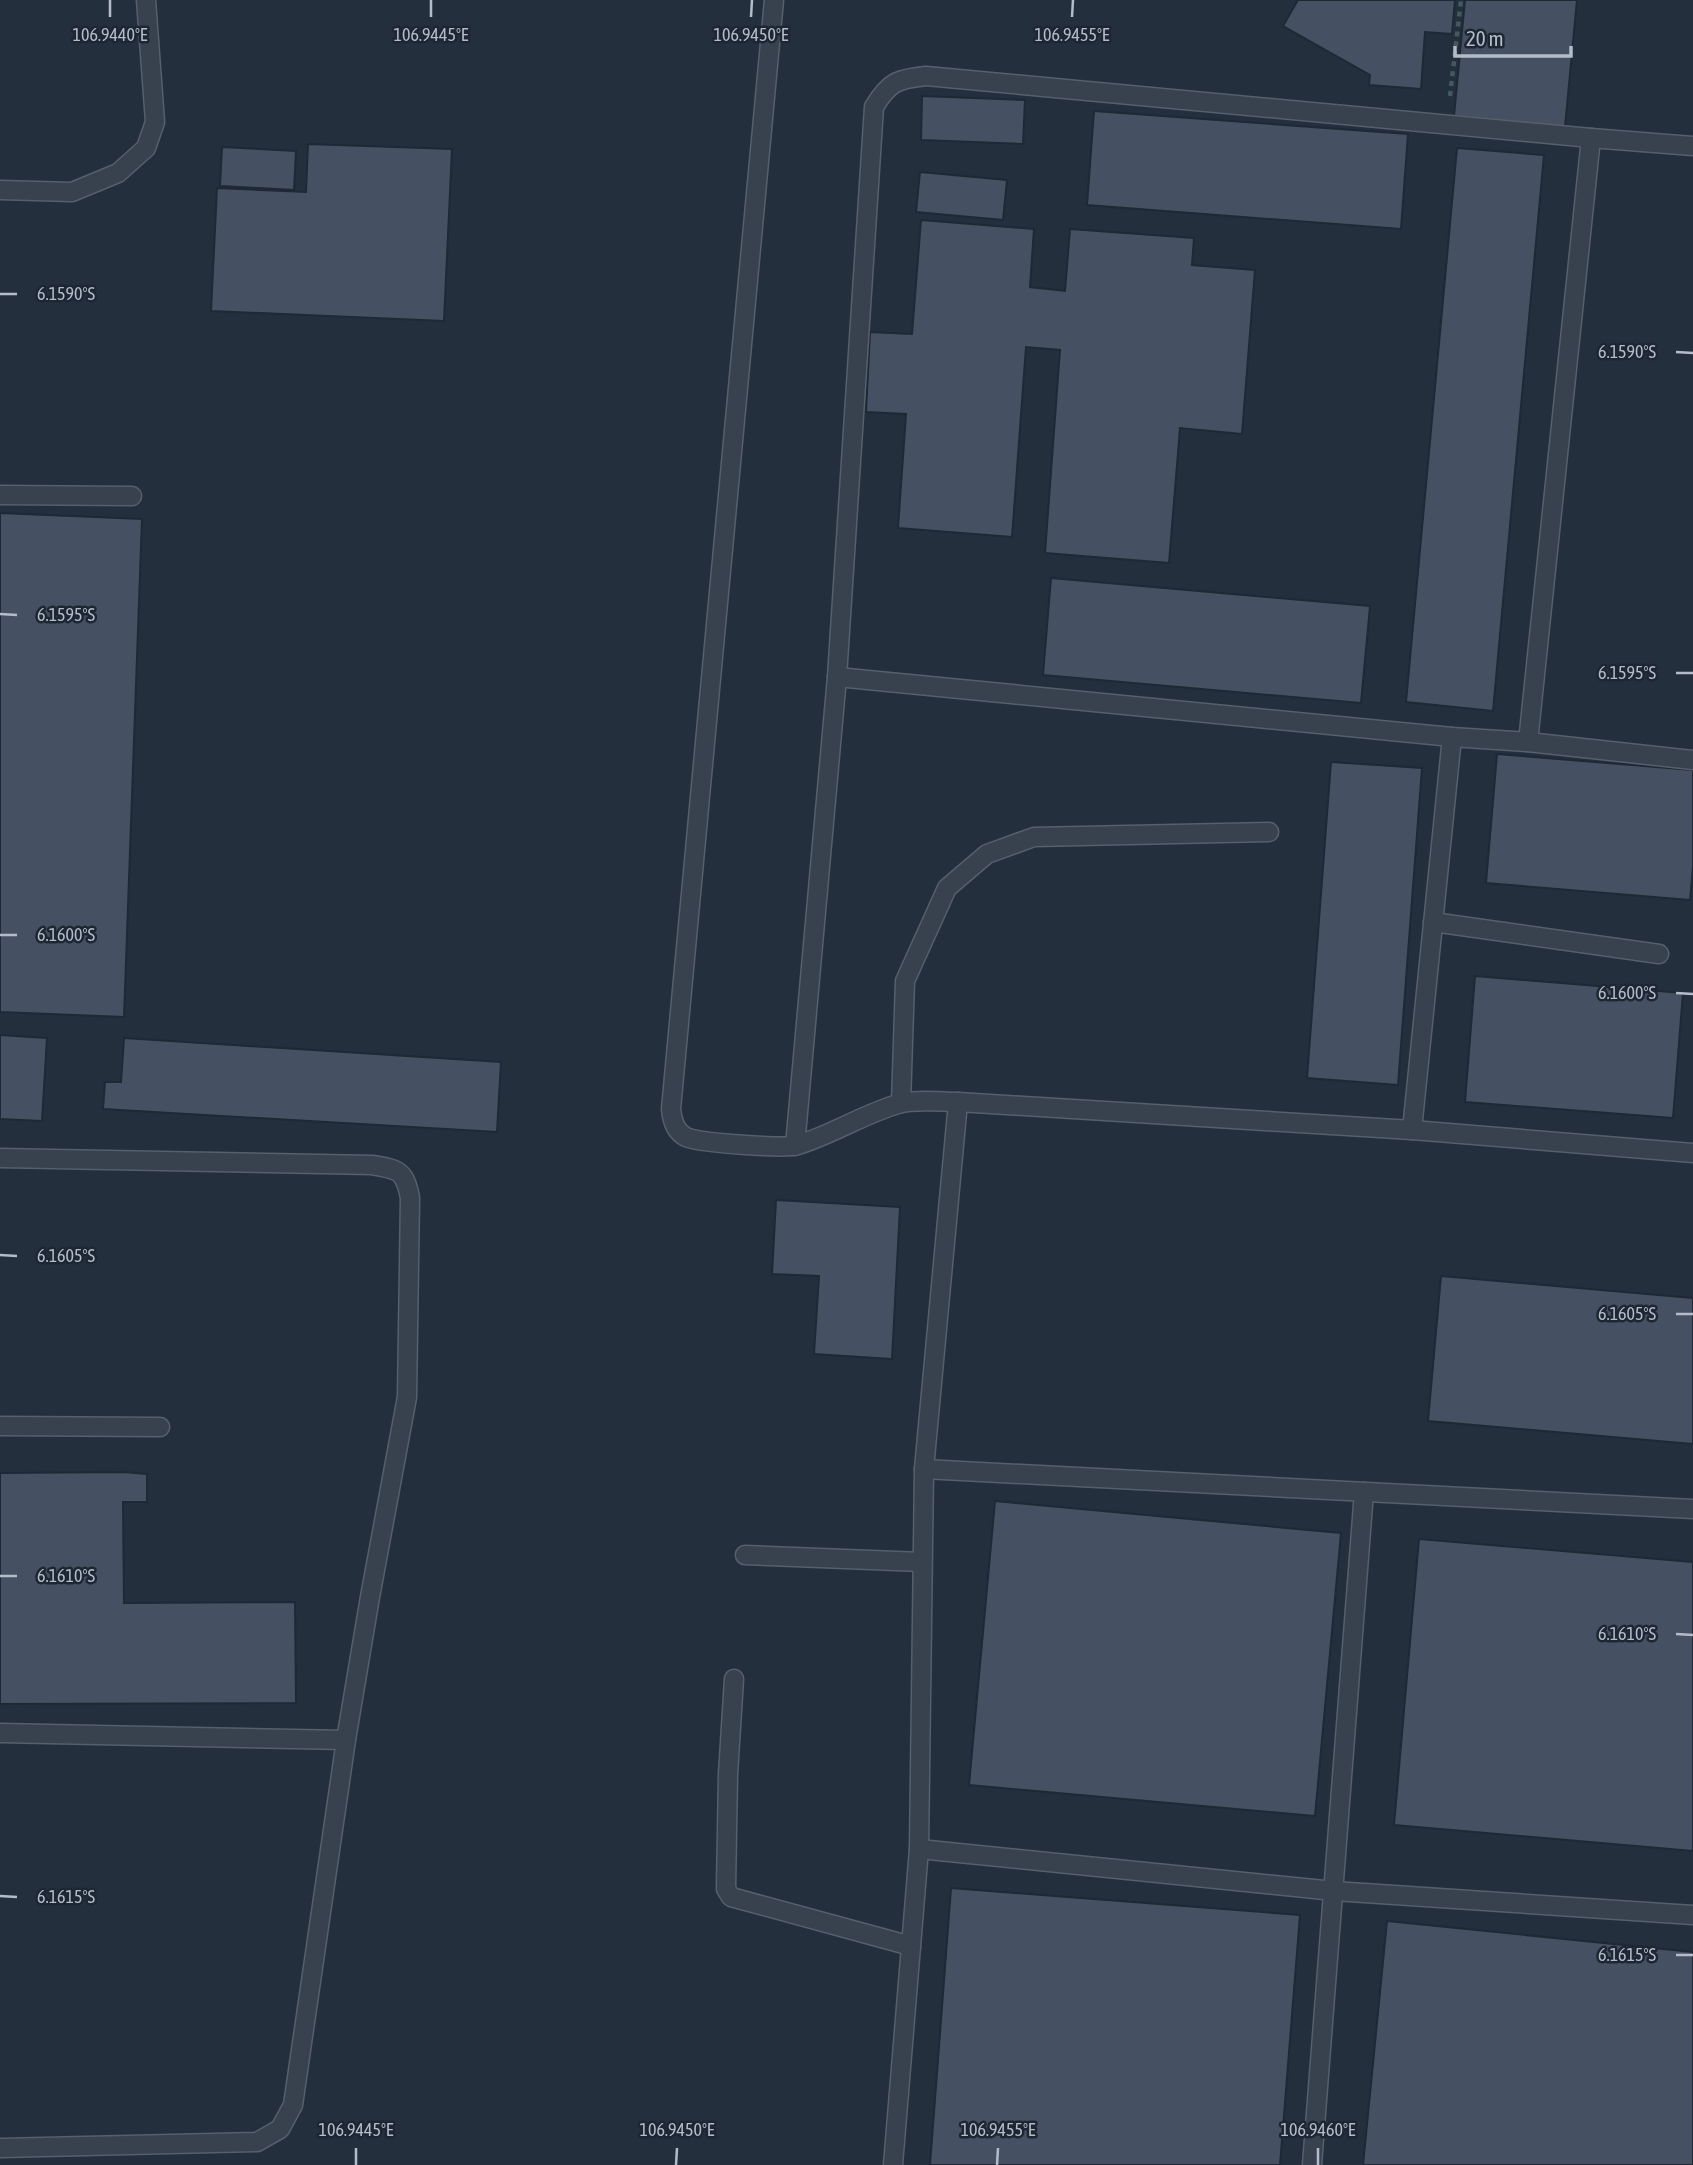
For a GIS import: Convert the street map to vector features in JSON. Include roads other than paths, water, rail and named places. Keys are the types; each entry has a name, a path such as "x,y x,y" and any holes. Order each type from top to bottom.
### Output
{"lane":[{"path":"0,190 72,192 118,173 146,148 155,122 146,0"},
{"path":"774,0 671,1109 674,1122 684,1136 727,1144 795,1146 901,1103 958,1102 1412,1130 1693,1153"},
{"path":"795,1146 837,677 874,107 883,92 892,83 926,76 1693,146"},
{"path":"1528,742 1591,138"},
{"path":"0,495 132,496"},
{"path":"837,677 1693,760"},
{"path":"1412,1130 1452,737"},
{"path":"901,1103 905,981 947,888 987,854 1034,837 1269,832"},
{"path":"1433,922 1659,954"},
{"path":"893,2165 919,1849 924,1469 958,1102"},
{"path":"0,1158 372,1165 387,1167 401,1174 407,1181 410,1198 407,1398 346,1740 293,2105 281,2129 257,2142 0,2148"},
{"path":"0,1426 160,1427"},
{"path":"924,1469 1693,1509"},
{"path":"1312,2165 1364,1492"},
{"path":"745,1555 922,1562"},
{"path":"734,1679 728,1774 726,1889 730,1897 911,1946"},
{"path":"0,1733 346,1740"},
{"path":"919,1849 1334,1891 1693,1915"}]}
